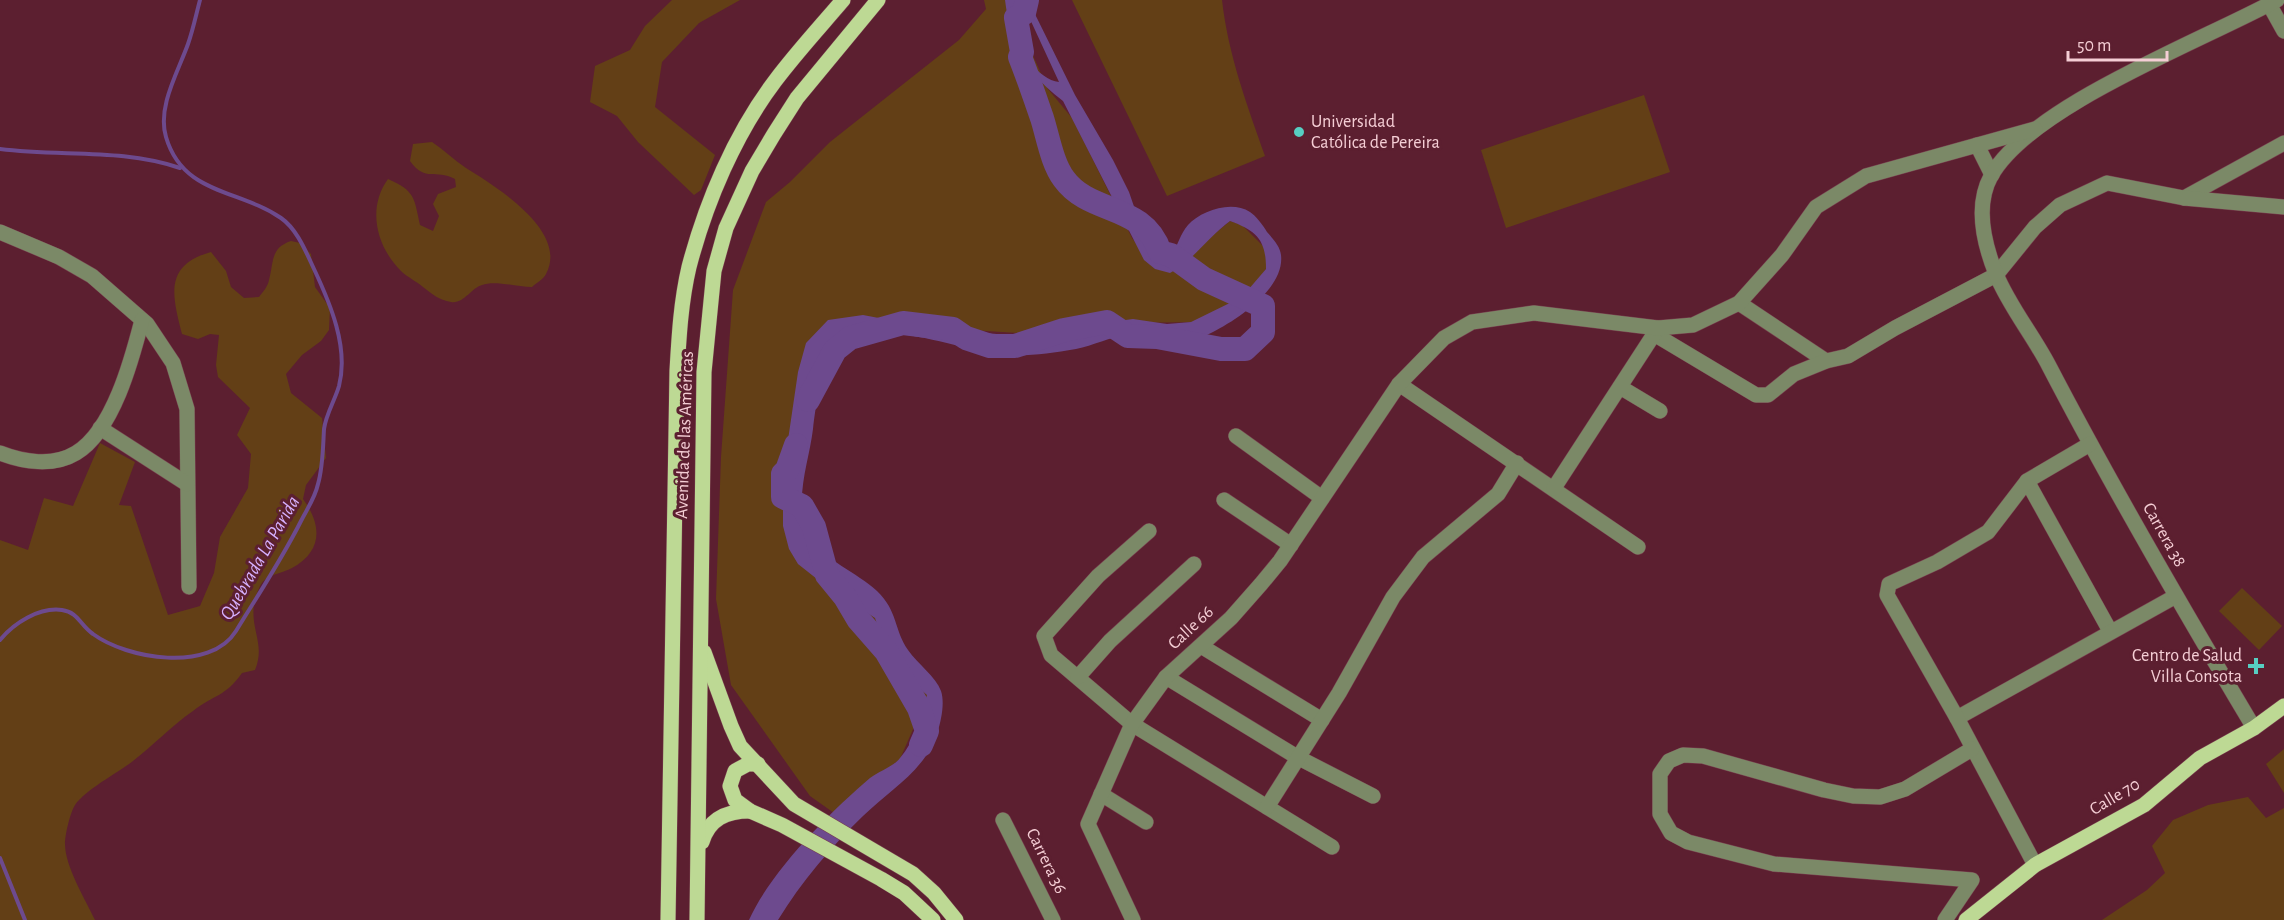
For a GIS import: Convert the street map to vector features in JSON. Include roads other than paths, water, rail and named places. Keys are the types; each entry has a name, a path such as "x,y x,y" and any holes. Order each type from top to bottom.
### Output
{"main road":[{"name":"Avenida de las Américas","path":"668,920 677,371 681,311 689,267 718,183 750,120 775,81 843,0"},
{"name":"Avenida de las Américas","path":"697,920 705,362 714,271 726,228 752,171 797,98 878,0"},
{"path":"676,501 692,498 702,505"},
{"path":"700,641 731,726 741,746 794,804 892,860 934,893 957,920"},
{"name":"Calle 70","path":"1966,920 2035,865 2144,805 2200,758 2254,728 2284,706"},
{"path":"758,764 741,766 735,771 730,786 735,800 750,811 782,825 881,879 904,893 933,920"},
{"path":"699,852 708,827 715,820 733,812 750,811"}],"street":[{"path":"1554,488 1656,331 1693,324 1739,303 1782,255 1816,207 1866,176 2035,129 2121,79 2273,2 2282,24"},
{"path":"1977,145 1992,175 2035,129"},
{"path":"2184,198 2284,143"},
{"name":"Carrera 38","path":"1992,175 1982,197 1982,221 1996,275 2045,357 2090,444 2176,596 2254,728"},
{"path":"1656,331 1756,395 1768,395 1794,374 1826,361 1848,356 1894,328 1996,275 2043,219 2060,205 2107,183 2184,198 2284,207"},
{"path":"0,232 75,266 116,294 142,320 165,350 184,393 187,409 189,587"},
{"path":"1739,303 1826,361"},
{"name":"Calle 66","path":"1133,920 1088,824 1132,724 1166,677 1201,646 1262,584 1400,384 1444,338 1472,322 1534,314 1656,331"},
{"path":"0,453 27,460 50,461 75,454 100,428 122,383 142,320"},
{"path":"1400,384 1638,547"},
{"path":"1620,387 1660,411"},
{"path":"100,428 187,484"},
{"path":"1236,436 1322,498"},
{"path":"2035,865 1957,718 1887,596 1887,590 1889,584 1937,562 1988,532 2026,481 2090,444"},
{"path":"1267,807 1297,757 1323,720 1393,597 1423,557 1498,494 1517,463"},
{"path":"2026,481 2110,632"},
{"path":"1224,500 1291,545"},
{"path":"1149,531 1098,576 1044,636 1051,655 1132,724 1332,847"},
{"path":"1078,677 1110,641 1194,564"},
{"path":"1957,718 2176,596"},
{"path":"1201,646 1323,720"},
{"path":"1166,677 1297,757 1373,795"},
{"path":"1945,920 1971,880 1774,864 1688,842 1671,833 1660,814 1660,774 1669,761 1683,755 1703,756 1824,790 1880,797 1905,789 1972,748"},
{"path":"1101,794 1146,822"},
{"name":"Carrera 36","path":"1004,820 1053,920"}],"waterway":[{"name":"Quebrada La Parida","path":"0,640 20,622 36,614 62,610 72,613 93,634 126,650 168,658 207,653 224,644 236,631 286,549 317,489 322,464 325,423 339,386 342,356 340,341 326,296 308,255 287,223 265,209 199,180 185,170 174,156 166,137 164,126 166,102 190,39 200,0"},
{"path":"808,400 835,350 850,338 903,323 953,329 966,338 990,346 1015,346 1064,330 1107,322 1128,336 1157,337 1221,349 1245,349 1263,332 1263,306 1204,279 1171,255 1160,252 1152,236 1142,225 1088,199 1064,179 1053,158 1042,118 1020,57 1022,52 1016,18 1024,13 1027,0"},
{"path":"0,149 113,155 180,168"},
{"path":"796,445 787,470 783,474 783,497 802,506 814,527 827,575 845,597 858,619 886,651 919,708 927,731 921,745"},
{"name":"Quebrada La Parida","path":"0,858 25,920"}],"place":[{"name":"Universidad Católica de Pereira","path":"1299,132"},
{"name":"Centro de Salud Villa Consota","path":"2256,666"}]}
